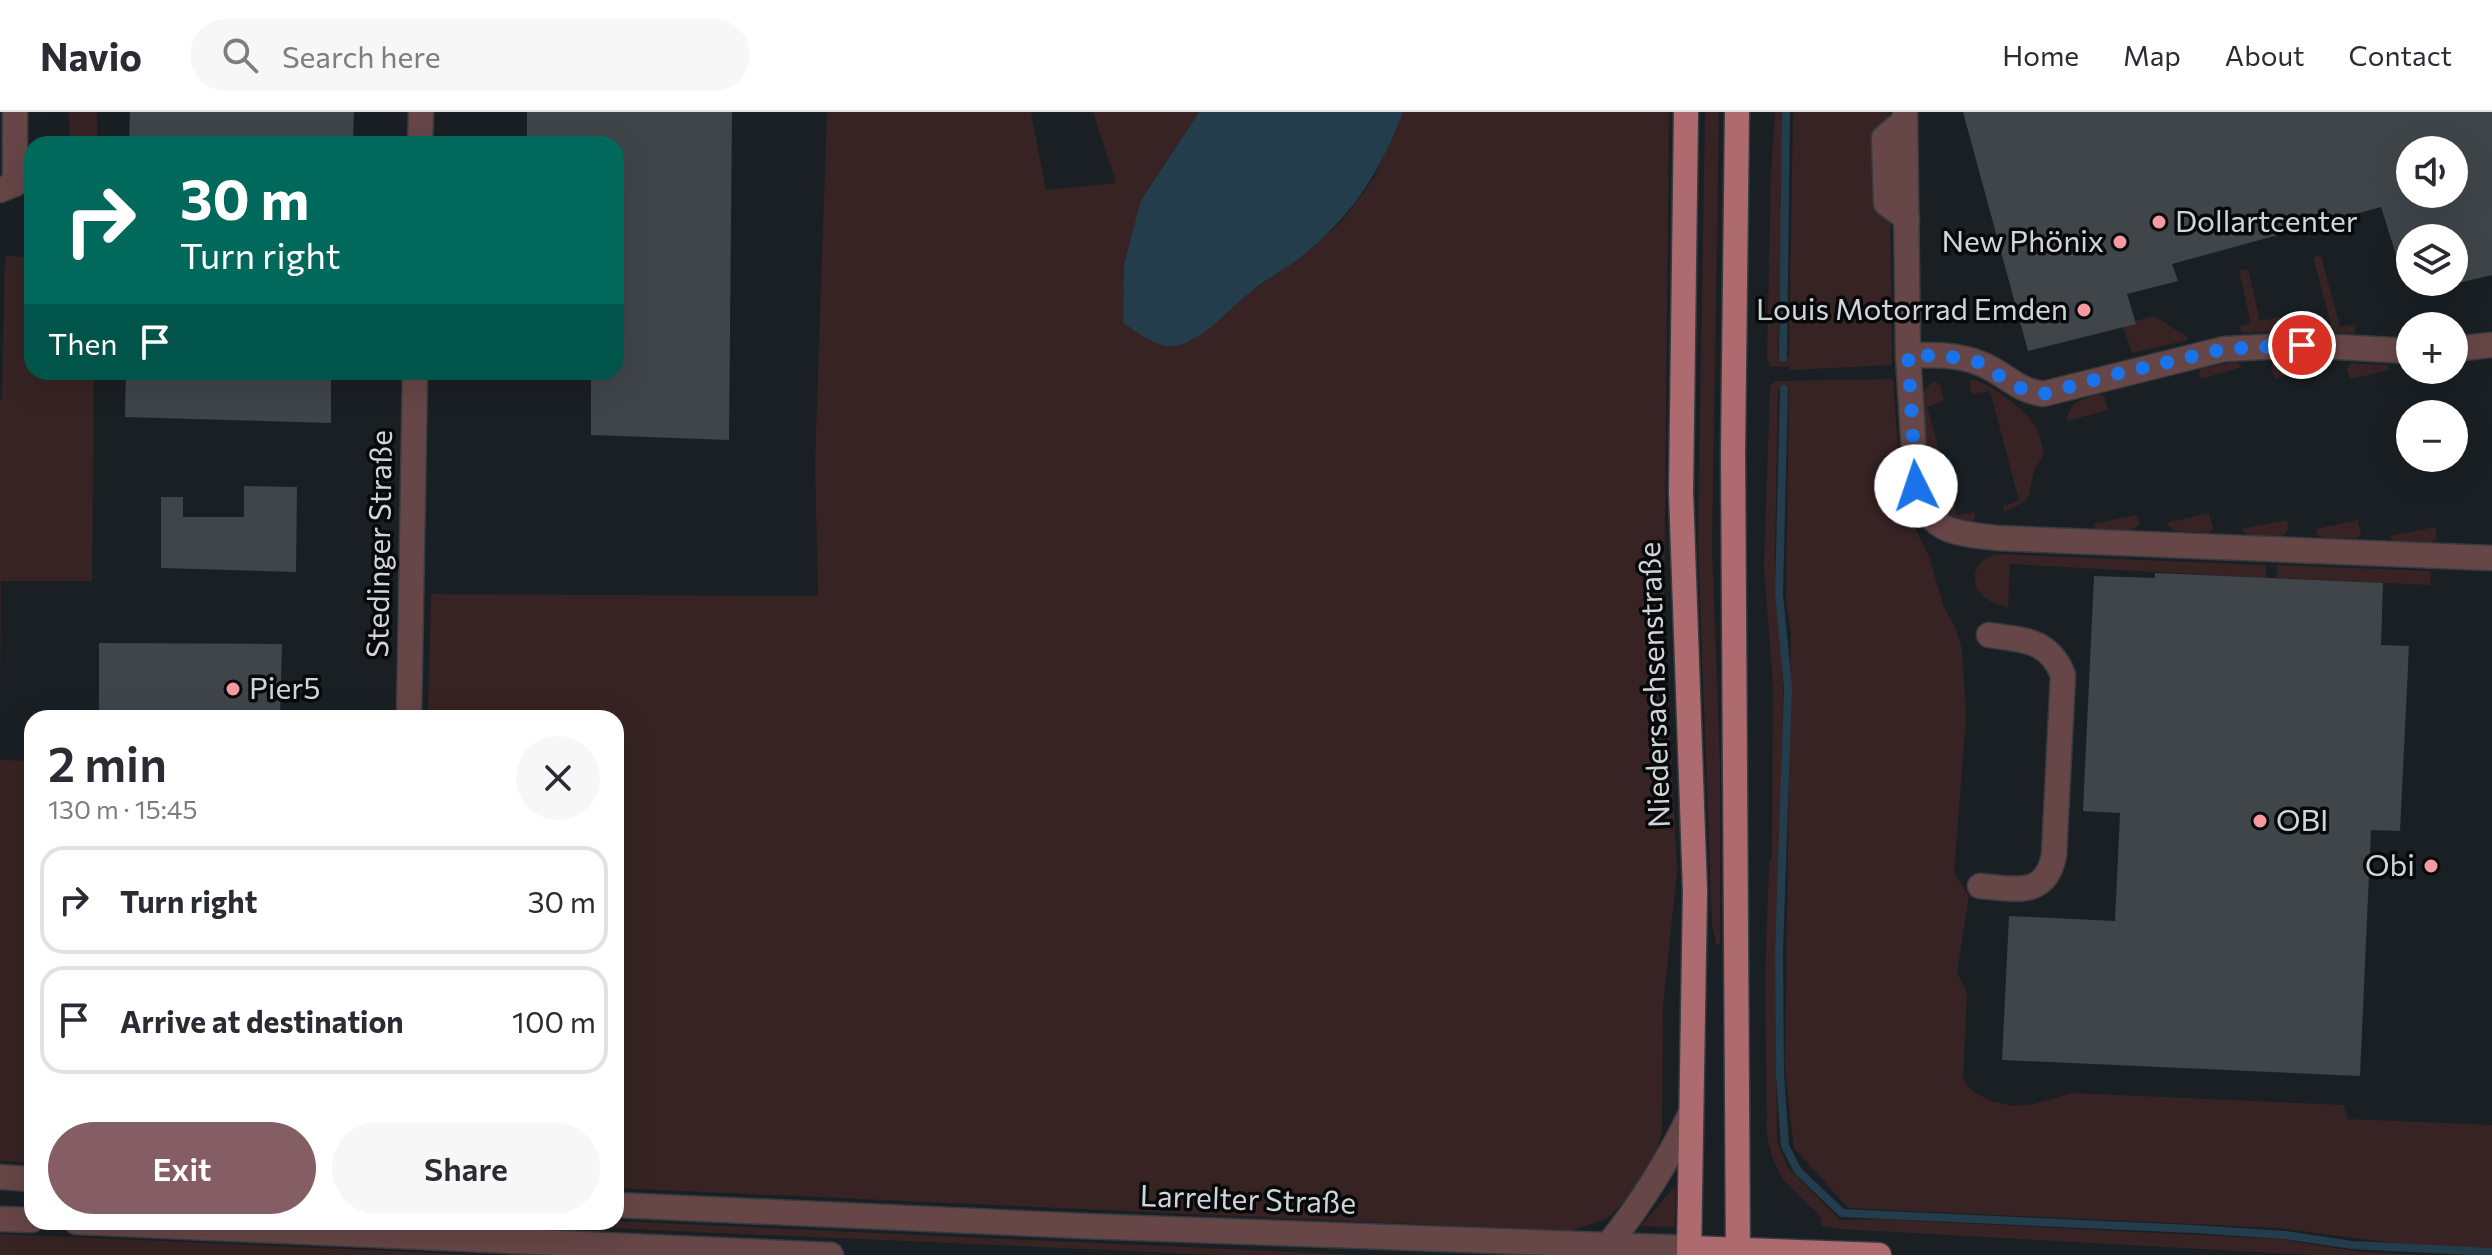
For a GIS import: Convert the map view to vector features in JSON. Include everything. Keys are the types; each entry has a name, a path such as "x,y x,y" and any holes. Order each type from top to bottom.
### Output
{"main road":[{"name":"Niedersachsenstraße","path":"1686,112 1681,492 1695,891 1690,1251"},
{"path":"1737,112 1733,453 1738,1252"},
{"name":"Larrelter Straße","path":"1690,1251 1879,1255"}],"street":[{"path":"0,190 15,184 15,112"},
{"path":"420,136 421,112"},
{"path":"1905,116 1884,138 1886,203 1907,219 1908,355 1916,486 1920,501 1937,524 1951,532 1997,538 2492,558"},
{"path":"1908,355 1946,356 1978,362 2017,387 2043,394 2224,349 2302,345 2396,350"},
{"path":"2468,348 2492,345"},
{"name":"Stedinger Straße","path":"409,710 415,380"},
{"path":"1980,886 2030,888 2043,881 2051,871 2063,675 2057,660 2046,648 2028,641 1989,635"},
{"path":"1608,1245 1638,1209 1665,1166 1691,1113"},
{"path":"0,1177 24,1178"},
{"name":"Larrelter Straße","path":"624,1205 1608,1245 1690,1251"},
{"path":"0,1219 24,1220"},
{"path":"259,1230 831,1255"}],"shaded area":[{"path":"69,112 97,112 97,136 69,136"},
{"path":"827,112 1031,112 1046,190 1116,183 1093,112 1199,112 1141,200 1190,342 1248,294 1305,254 1342,221 1374,178 1403,112 1669,112 1664,618 1677,870 1663,1008 1662,1133 1649,1173 1628,1199 1606,1219 1571,1231 624,1188 624,710 428,710 431,594 818,596 815,463"},
{"path":"1705,112 1719,112 1712,548 1720,764 1720,944 1717,946 1712,925 1698,544"},
{"path":"1775,112 1784,112 1778,357 1789,358 1793,112 1889,112 1892,365 1790,370 1789,367 1770,366 1767,358"},
{"path":"5,256 24,257 24,380 94,380 92,581 1,581 0,715 0,400"},
{"path":"2321,256 2340,327 2356,324 2355,334 2315,331 2315,328 2331,324 2313,257"},
{"path":"2248,269 2260,321 2280,317 2282,326 2274,331 2241,331 2240,326 2251,323 2239,271"},
{"path":"2154,316 2188,340 2132,353 2123,327"},
{"path":"2277,360 2312,360 2317,368 2275,379 2271,366"},
{"path":"2237,362 2242,367 2201,379 2199,373 2202,368"},
{"path":"2352,363 2387,365 2390,370 2350,379 2347,369"},
{"path":"1893,379 1901,492 1907,512 1929,557 1944,607 1962,649 1966,719 1954,873 1969,896 1957,972 1967,993 1963,1079 1972,1091 1991,1101 2014,1106 2034,1104 2072,1093 2344,1105 2347,1119 2492,1125 2492,1248 2408,1245 2279,1228 1848,1208 1794,1148 1785,1068 1791,632 1786,602 1789,388 1778,389 1775,555 1783,689 1781,840 1775,938 1777,1141 1788,1168 1840,1220 1878,1219 2280,1239 2360,1252 2427,1255 2311,1255 1839,1229 1822,1226 1820,1216 1783,1180 1767,1137 1765,982 1769,864 1772,857 1773,684 1764,568 1770,386 1775,381"},
{"path":"1971,380 1995,390 2030,418 2042,443 2044,455 2034,470 2029,495 2024,502 2004,512 2003,506 2019,501 1990,391 1972,394 1969,387"},
{"path":"1933,381 1940,384 1944,401 1927,407 1957,515 1975,512 1974,524 1947,514 1931,491 1921,403 1924,391"},
{"path":"2099,394 2104,396 2108,410 2067,421 2073,405"},
{"path":"2209,513 2213,529 2209,533 2174,531 2166,523"},
{"path":"2136,515 2140,524 2131,531 2097,530 2093,524"},
{"path":"2287,520 2289,529 2283,536 2247,535 2241,529"},
{"path":"2358,520 2361,533 2358,538 2325,538 2317,535 2316,529"},
{"path":"2435,527 2437,538 2431,542 2393,541 2390,536"},
{"path":"1998,554 2266,565 2266,578 2010,564 2008,607 1987,599 1976,584 1979,565"},
{"path":"2277,565 2431,571 2430,585 2277,578"},
{"path":"0,760 24,761 24,1162 0,1161"},
{"path":"1675,1186 1675,1227 1641,1226"},
{"path":"624,1221 1358,1255 1219,1255 624,1229"},
{"path":"0,1234 485,1255 0,1255"}],"water":[{"path":"1199,112 1403,112 1365,189 1324,237 1193,340 1165,346 1123,323 1124,265 1141,200"}],"building":[{"path":"130,112 354,112 353,136 129,136"},
{"path":"527,112 732,112 729,440 591,435 591,380 624,380 624,136 527,136"},
{"name":"Dollartcenter","path":"1963,112 2492,112 2492,275 2468,281 2468,224 2396,224 2396,254 2381,207 2172,264 2178,281 2127,294 2136,324 2028,351"},
{"path":"126,380 331,380 331,423 125,417"},
{"path":"244,486 297,487 296,572 161,568 161,497 183,497 183,517 244,517"},
{"name":"OBI","path":"2155,573 2383,583 2381,645 2409,646 2400,831 2371,830 2360,1076 2002,1060 2009,916 2115,921 2120,813 2083,811 2094,576 2155,578"},
{"path":"99,643 282,644 280,710 99,710"}],"waterway":[{"path":"1783,358 1786,112"},
{"path":"1784,389 1779,594 1788,688 1779,951 1780,1075 1785,1146 1798,1171 1842,1213 2193,1229 2285,1235 2352,1245 2492,1252"}],"place":[{"name":"Dollartcenter","path":"2159,222"},
{"name":"New Phönix","path":"2120,242"},
{"name":"Louis Motorrad Emden","path":"2084,310"},
{"name":"Pier5","path":"233,689"},
{"name":"OBI","path":"2260,821"},
{"name":"Obi","path":"2431,866"}],"route":[{"path":"1916,486 1908,355 1946,356 1978,362 2017,387 2043,394 2224,349 2302,345"}]}
